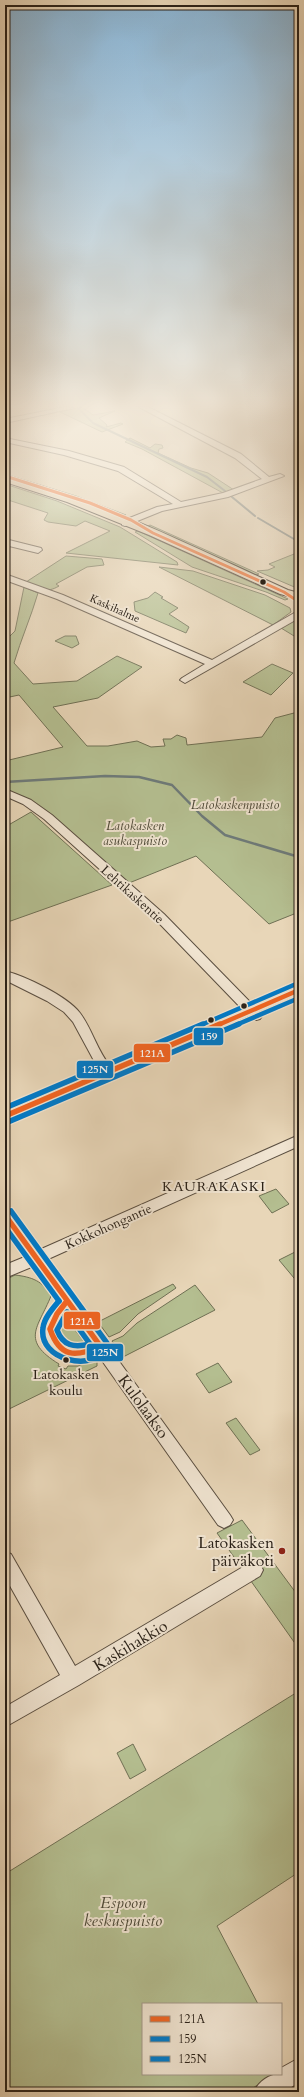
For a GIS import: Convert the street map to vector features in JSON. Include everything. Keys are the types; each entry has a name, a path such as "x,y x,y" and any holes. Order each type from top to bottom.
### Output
{"main road":[{"path":"94,505 284,592 299,596"},
{"path":"284,592 299,602"}],"street":[{"path":"128,521 151,511 176,505"},
{"path":"5,542 38,550"},
{"name":"Kaskihalme","path":"5,577 60,597 214,664"},
{"path":"185,680 299,614"},
{"name":"Lehtikaskentie","path":"5,792 27,802 63,830 162,919 253,1014"},
{"path":"5,975 66,1006 77,1020 98,1060 108,1072"},
{"path":"5,1116 108,1072 253,1014 299,990"},
{"name":"Kokkohongantie","path":"5,1272 299,1140"},
{"name":"Kulolaakso","path":"5,1215 224,1520"},
{"path":"67,1301 57,1314 50,1329 56,1345 71,1355 84,1354 101,1347"},
{"path":"5,1560 72,1679"},
{"name":"Kaskihakkio","path":"5,1718 254,1570"},
{"path":"265,2092 299,2069"}],"green space":[{"path":"23,505 66,505 120,527 177,562 178,565 66,553 110,531 85,521 76,526 48,522 44,520 48,513"},
{"path":"95,505 99,505 126,515 123,516"},
{"path":"150,525 259,574 256,575 242,571 146,527"},
{"path":"138,531 288,599 285,600 192,567 135,532"},
{"path":"299,552 299,589 257,571 268,570 275,567 269,564"},
{"path":"66,556 102,559 104,565 87,567 56,584 59,586 50,590 39,588 26,582"},
{"path":"159,567 193,571 265,595 290,608 291,612 273,625"},
{"name":"Latokaskenpuisto","path":"24,587 38,593 14,663 33,684 77,681 117,656 142,667 98,698 53,707 87,746 108,746 137,741 151,747 165,746 163,739 171,739 177,735 186,738 187,745 262,737 275,718 294,713 299,708 299,912 269,924 196,856 129,883 117,875 46,811 32,802 5,790 5,761 63,747 19,695 5,698 5,641 15,631"},
{"path":"155,592 163,597 161,598 178,608 169,614 189,627 186,633 135,611 134,602 148,598"},
{"path":"299,618 299,639 281,628"},
{"path":"65,636 76,636 79,644 72,648 55,641"},
{"path":"272,664 293,673 271,695 243,682"},
{"path":"31,812 112,885 5,923 5,827"},
{"path":"276,1189 289,1204 272,1213 259,1196"},
{"path":"299,1250 299,1284 279,1260"},
{"path":"15,1275 27,1277 41,1283 51,1296 36,1333 36,1340 39,1348 47,1356 59,1364 58,1366 66,1369 68,1366 78,1366 93,1360 97,1361 97,1366 5,1411 5,1280"},
{"path":"173,1284 176,1288 138,1314 120,1332 109,1337 98,1322"},
{"path":"195,1285 215,1310 123,1357 112,1341 123,1336 137,1323"},
{"path":"66,1318 85,1343 78,1349 69,1347 61,1336 60,1324"},
{"path":"218,1363 232,1382 209,1393 196,1374"},
{"path":"236,1418 260,1450 250,1455 226,1423"},
{"path":"242,1520 299,1597 299,1649 217,1533"},
{"name":"Espoon keskuspuisto","path":"299,1691 299,1872 217,1926 257,2003 142,2003 142,2075 272,2075 247,2092 5,2092 5,1874"},
{"path":"133,1744 146,1770 130,1779 117,1753"}],"waterway":[{"path":"242,505 255,516"},
{"path":"258,518 299,542"},
{"path":"5,782 105,776 139,777 172,785 202,816 225,835 299,857"}],"transit line":[{"name":"121A","path":"94,505 131,520 153,533 284,592 299,602"},
{"name":"125N","path":"5,1108 296,984"},
{"name":"121A","path":"5,1116 299,990"},
{"name":"159","path":"8,1122 299,998"},
{"name":"125N","path":"11,1211 107,1343 108,1348 105,1353 81,1361 66,1360 53,1353 48,1347 43,1333 43,1328 48,1316 59,1301"},
{"name":"121A","path":"5,1215 101,1347 92,1351 76,1354 63,1351 58,1346 53,1339 50,1329 57,1314 67,1301"},
{"name":"159","path":"5,1227 59,1301"},
{"name":"159","path":"67,1312 90,1344 84,1346 69,1345 59,1336 57,1330 67,1312"}],"place":[{"name":"Latokasken koulu","path":"66,1360"},
{"name":"Latokasken päiväkoti","path":"282,1551"}],"district":[{"name":"KAURAKASKI","path":"214,1186"}],"park label":[{"name":"Latokasken asukaspuisto","path":"135,832"}]}
